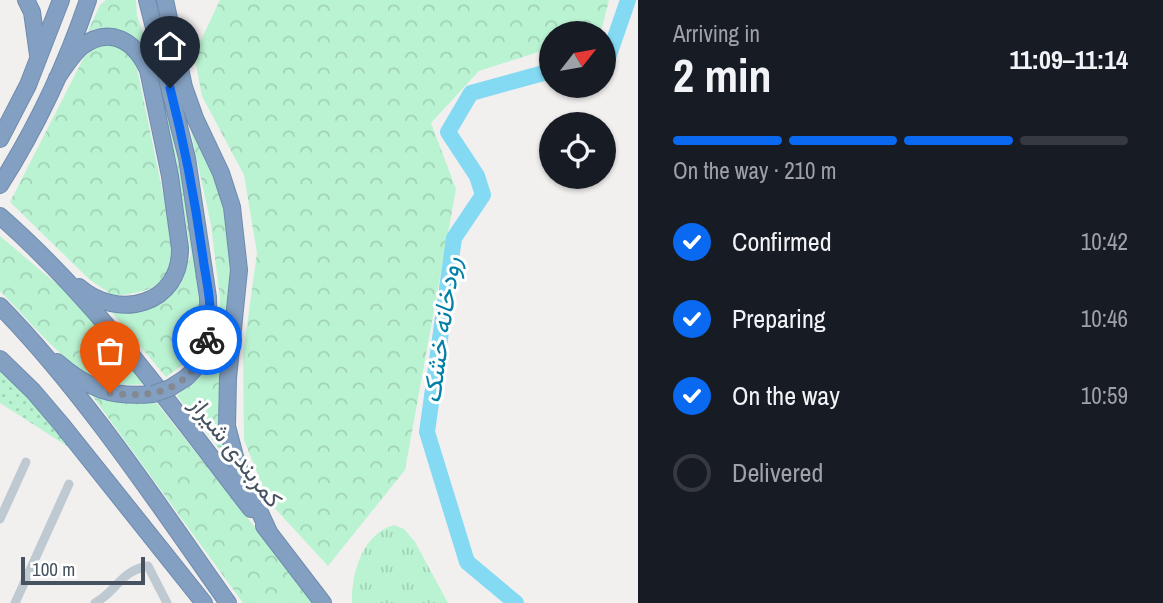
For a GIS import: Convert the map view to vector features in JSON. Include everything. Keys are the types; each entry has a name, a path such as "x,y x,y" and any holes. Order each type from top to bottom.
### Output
{"highway":[{"path":"26,0 32,12 38,58"},
{"path":"0,139 28,85 61,0"},
{"path":"0,185 31,132 57,78 88,0"},
{"path":"80,22 95,0"},
{"path":"0,306 59,364 86,384 110,393 153,394 170,388 187,377 198,365 209,335 208,297 187,158 147,0"},
{"path":"165,0 184,87 195,118 221,173 232,207 239,270 228,378 227,426 237,464 270,534"},
{"path":"51,262 85,292 106,302 131,306 153,299 163,291 172,282 180,259 170,176 148,70 142,56 131,44 107,37 92,41 80,49 57,78"},
{"name":"کمربندی شیراز","path":"0,216 51,262 153,382 323,603"},
{"path":"25,331 101,428 228,603"},
{"path":"0,359 33,391 62,425 204,603"}],"street":[{"path":"0,519 26,462"},
{"path":"15,603 69,484"},
{"path":"95,603 109,600 111,589 130,571 148,566 167,603"}],"green space":[{"path":"106,0 136,0 137,16 158,74 196,240 203,337 197,354 166,377 110,310 153,306 181,284 191,255 183,205 146,50 121,30 106,28 88,31 100,5"},
{"path":"220,0 609,0 604,21 539,21 539,52 479,71 431,123 456,189 405,470 328,566 269,502 244,440 243,354 257,253 244,175 202,96 194,55"},
{"path":"102,43 122,47 135,59 173,242 168,268 158,284 140,292 114,296 90,280 10,202 84,57"},
{"path":"187,114 220,192 231,249 234,340 229,461 177,396 201,371 219,341 220,299 211,225"},
{"path":"0,236 71,296 146,384 119,384 89,375 48,342 0,291"},
{"path":"0,369 39,408 70,448 0,403"},
{"path":"91,394 117,402 155,401 315,603 243,603"},
{"path":"394,525 404,529 415,542 448,603 352,603 356,568 366,546 383,530"}],"waterway":[{"name":"رودخانه خشک","path":"616,35 628,0"},
{"name":"رودخانه خشک","path":"516,603 467,562 427,432 454,238 483,195 477,176 448,132 471,93 539,74"}],"way so far":[{"path":"110,393 153,394 179,383 198,365 207,340"}],"route":[{"path":"170,88 187,158 201,237 210,317 207,340"}]}
